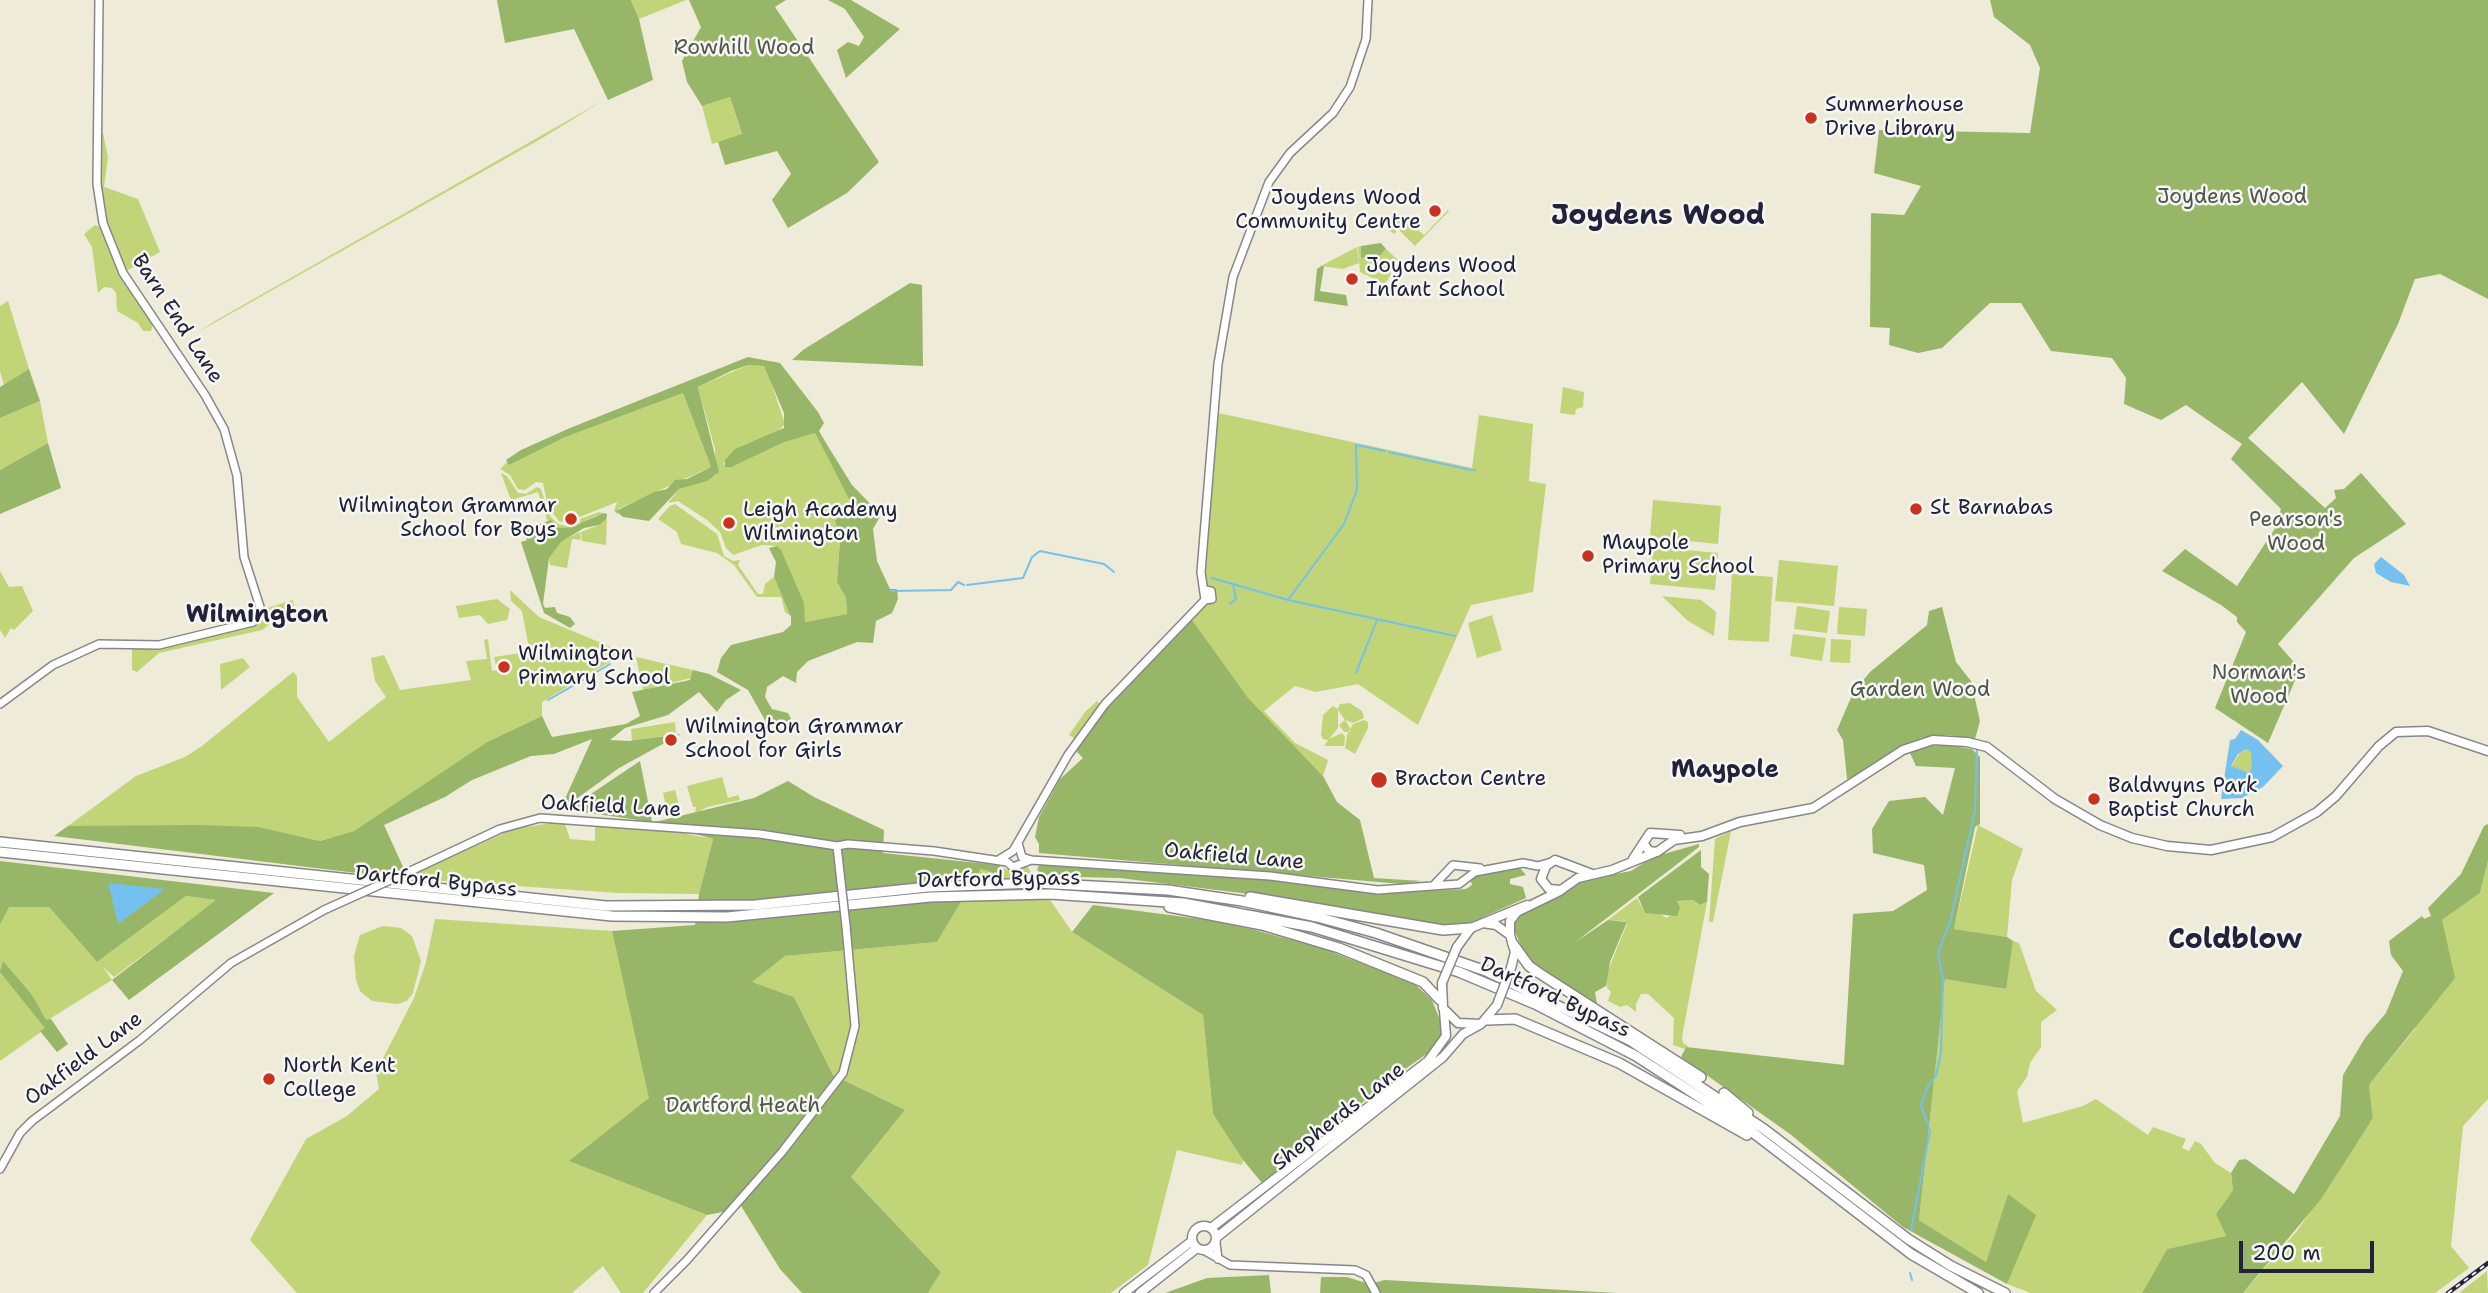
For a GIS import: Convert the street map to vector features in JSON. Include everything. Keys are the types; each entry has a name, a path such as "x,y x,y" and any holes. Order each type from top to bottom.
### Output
{"highway":[{"name":"Dartford Bypass","path":"0,842 543,901 645,907 755,905 973,884 1098,884 1168,890 1242,901 1317,917 1376,933 1486,971 1564,1006 1631,1041 1765,1129 1885,1223 1951,1266 2005,1293"},
{"name":"Dartford Bypass","path":"0,852 530,910 624,917 770,914 973,894 1098,895 1183,903 1300,924 1391,948 1460,972 1535,1004 1645,1062 1747,1128 1911,1254 1978,1293"},
{"path":"1168,890 1259,898 1443,930 1471,928"},
{"path":"1098,895 1199,911 1300,936 1423,982 1440,1000"},
{"path":"1512,940 1529,966 1740,1104 1765,1129"},
{"path":"1484,1022 1515,1019 1619,1063 1736,1129 1815,1182"}],"main road":[{"path":"1216,1240 1211,1228 1427,1061 1447,1036 1440,1000 1442,983 1457,947 1471,928 1563,890 1570,883 1612,870 1655,852 1673,840 1818,806 1917,743 1933,740 1967,741 2001,755 2055,799 2100,825 2149,843 2211,850 2273,837 2317,812 2336,796 2379,746 2396,732 2413,729 2445,734 2488,751"},
{"path":"1633,859 1650,833 1705,833"},
{"path":"1661,834 1663,846"},
{"path":"1644,844 1648,851 1655,852"},
{"path":"1444,1011 1458,1023 1484,1022 1497,1005 1511,968 1511,919 1529,904 1548,863 1558,860 1592,874"},
{"path":"1567,864 1572,872 1570,883"},
{"path":"1541,880 1551,890 1563,890"},
{"path":"1483,923 1496,925 1512,940"},
{"name":"Shepherds Lane","path":"1124,1293 1198,1247 1216,1240 1443,1056 1463,1034 1484,1022"},
{"name":"Shepherds Lane","path":"1198,1247 1196,1229 1203,1226 1211,1228"},
{"name":"Shepherds Lane","path":"1140,1293 1198,1247"}],"street":[{"name":"Barn End Lane","path":"0,704 53,665 99,644 159,645 253,622 261,610 244,557 237,476 224,429 205,395 123,273 103,223 97,184 99,0"},
{"path":"1015,857 1018,843 1068,755 1105,704 1205,600 1202,594 1205,590 1201,572 1226,307 1252,220 1280,166 1333,113 1350,87 1366,39 1368,0"},
{"name":"Oakfield Lane","path":"0,1169 20,1133 32,1121 139,1040 231,963 324,910 500,829 540,818 747,833 837,846 848,844 934,851 997,860 1015,857 1258,875 1378,890 1462,883 1466,877 1489,869 1548,863"},
{"path":"654,1293 774,1162 843,1073 855,1026 837,846"},
{"path":"1518,864 1533,871 1541,880"},
{"name":"Oakfield Lane","path":"1434,884 1453,865 1489,869"},
{"path":"1464,867 1466,877"},
{"path":"1448,872 1453,883"},
{"path":"1216,1240 1219,1261"},
{"path":"1198,1247 1230,1265 1355,1270 1366,1275 1376,1293"}],"green space":[{"path":"497,0 631,0 639,19 653,80 608,100 574,29 505,43"},
{"path":"631,0 686,0 639,19"},
{"name":"Rowhill Wood","path":"689,0 786,0 775,7 879,162 847,193 788,228 772,200 791,174 777,151 725,165 718,142 742,134 730,97 702,106 687,82 682,61 701,27"},
{"name":"Rowhill Wood","path":"828,0 851,0 900,29 846,78 837,50 848,42 859,46 864,37 845,9"},
{"name":"Joydens Wood","path":"1990,0 2488,0 2488,299 2440,274 2415,279 2398,324 2344,434 2302,382 2248,438 2325,508 2336,498 2334,490 2344,489 2361,473 2406,524 2354,558 2278,644 2300,669 2268,743 2215,708 2246,632 2237,622 2237,617 2162,571 2185,549 2237,586 2274,530 2281,509 2231,459 2242,444 2186,405 2161,420 2124,404 2126,378 2112,358 2051,351 2021,303 1990,303 1942,348 1918,353 1889,345 1890,328 1870,327 1871,213 1904,215 1921,186 1874,173 1879,130 2030,133 2040,68 2030,45 1994,17"},
{"path":"730,97 742,135 712,144 702,106"},
{"path":"604,100 544,137 198,332 215,321"},
{"path":"100,133 103,133 108,157 104,187 138,199 160,252 126,271 106,224 100,183"},
{"path":"1448,210 1415,246 1398,229 1394,234 1389,230 1398,214 1424,235"},
{"path":"95,225 102,228 120,273 153,324 151,331 143,331 138,323 117,311 116,293 112,288 104,287 98,293 92,247 84,234"},
{"path":"1381,243 1386,249 1375,261 1361,257 1361,246"},
{"path":"1361,246 1361,257 1378,258 1386,249 1398,260 1389,269 1391,274 1385,284 1360,272 1358,247"},
{"path":"1357,247 1359,263 1343,269 1321,266"},
{"path":"1324,266 1320,291 1346,295 1348,306 1314,301 1317,269"},
{"path":"910,283 922,285 923,366 792,360 803,350"},
{"path":"8,301 29,369 4,385 0,371 0,306"},
{"path":"748,357 780,363 818,412 824,423 819,431 826,443 852,485 881,515 873,529 877,561 890,589 897,589 898,599 892,613 876,621 873,643 857,642 808,661 797,672 796,683 783,676 767,687 765,697 772,709 788,713 791,719 785,725 780,720 770,729 748,690 717,672 721,658 731,645 783,632 791,625 791,617 774,577 776,562 769,548 777,546 781,550 804,603 805,622 847,614 846,598 837,582 840,540 835,520 847,514 853,507 815,433 782,443 732,467 725,467 725,460 735,449 784,428 784,413 764,366 748,365 698,387 719,472 707,481 679,489 649,521 623,517 616,511 654,492 667,489 675,480 687,479 711,467 683,393 563,438 509,465 506,460 521,450 570,428"},
{"path":"748,365 764,366 767,370 785,424 775,434 742,446 724,463 725,467 732,467 782,443 815,433 853,507 847,515 835,520 840,540 837,582 846,598 847,614 805,622 803,603 777,546 762,545 733,555 726,548 720,532 707,520 678,501 668,503 679,489 716,475 715,449 698,387"},
{"path":"29,369 40,401 0,418 0,387"},
{"path":"1563,387 1584,392 1583,407 1576,409 1575,415 1560,413"},
{"path":"683,393 711,467 618,509 618,515 614,511 617,502 560,522 548,507 543,483 536,482 525,490 518,489 510,475 500,469 507,462 563,438"},
{"path":"40,401 48,443 0,470 0,418"},
{"path":"1214,412 1472,468 1479,415 1533,424 1529,481 1546,484 1533,592 1471,605 1418,725 1358,684 1316,692 1295,686 1264,711 1295,743 1328,760 1323,776 1248,699 1190,617 1209,595 1202,572"},
{"path":"48,443 61,488 0,514 0,470"},
{"path":"501,473 507,476 518,493 526,494 537,487 541,489 550,516 558,524 566,526 578,520 579,524 558,529 551,521 548,522 538,492 511,500"},
{"path":"1653,500 1721,506 1718,544 1650,537"},
{"path":"675,504 717,534 724,556 733,561 740,560 738,565 758,594 763,594 765,584 774,577 791,616 785,612 781,597 757,597 734,565 717,553 681,544 677,532 658,519"},
{"path":"599,512 607,515 606,545 582,541 581,532 599,525 598,515 580,524 580,519"},
{"path":"607,514 606,519 599,525 584,528 561,542 549,558 543,604 545,608 555,607 557,613 570,617 575,624 570,628 544,613 521,542 527,540 523,530 551,520 558,528 572,527"},
{"path":"580,532 581,540 572,539 567,568 550,565 549,558 560,542"},
{"path":"1653,547 1718,553 1715,590 1650,584"},
{"path":"1779,560 1838,566 1834,606 1775,601"},
{"path":"0,571 9,587 22,586 33,611 14,630 11,628 5,638 0,630"},
{"path":"1732,574 1773,577 1769,642 1728,640"},
{"path":"510,590 539,617 625,653 542,702 542,716 487,742 354,831 320,841 259,827 68,826 136,776 185,757 202,746 293,672 297,676 297,697 329,742 386,697 375,681 371,658 384,655 400,690 471,680 466,661 487,659 484,640 488,639 492,671 497,670 494,657 534,651 528,643 522,611 511,601"},
{"path":"1662,596 1701,600 1716,612 1714,636 1688,621"},
{"path":"497,599 510,609 507,620 488,624 480,615 459,618 456,606"},
{"path":"293,600 294,607 262,630 159,653 137,672 132,670 132,644 149,646 253,623 261,610"},
{"path":"1797,606 1830,611 1827,633 1794,629"},
{"path":"1839,607 1867,609 1865,636 1837,634"},
{"name":"Garden Wood","path":"1942,607 1956,662 1971,681 1980,721 1975,739 1948,735 1921,738 1857,776 1847,779 1843,740 1837,730 1853,693 1870,672 1927,625 1929,611"},
{"path":"1492,615 1502,650 1477,658 1468,623"},
{"path":"1190,617 1248,698 1323,776 1337,802 1360,820 1374,878 1422,881 1402,884 1039,853 1039,844 1035,837 1039,817 1060,779 1083,758 1077,752 1079,746 1106,708"},
{"path":"1793,634 1826,638 1822,661 1790,656"},
{"path":"1831,639 1851,640 1850,663 1830,662"},
{"path":"636,657 693,670 691,678 643,690"},
{"path":"243,658 250,667 221,690 220,664"},
{"path":"693,670 709,674 741,690 726,700 717,712 699,692 668,715 625,728 610,740 629,741 681,734 619,768 568,805 564,801 592,739 554,754 531,756 472,780 445,797 384,825 404,869 381,876 54,836 68,826 198,825 259,827 320,841 354,831 487,742 542,716 552,737 626,724 640,716 632,692 690,680"},
{"path":"1097,701 1101,705 1076,739 1069,735 1085,712"},
{"path":"1350,703 1362,711 1364,718 1353,723 1345,720 1338,710 1338,728 1329,739 1342,733 1345,737 1344,746 1324,746 1328,740 1321,735 1323,715 1333,706 1338,709 1340,704"},
{"path":"1345,720 1350,732 1344,732 1339,725"},
{"path":"1364,720 1368,722 1368,728 1355,754 1345,748 1347,735 1353,724"},
{"path":"675,722 676,734 632,741 631,729"},
{"path":"1948,745 1972,749 1980,757 1980,824 1975,827 1954,929 2007,937 2013,941 2006,989 1945,979 1919,1220 1986,1262 2008,1194 2036,1215 2007,1284 1903,1227 1790,1134 1681,1057 1686,1047 1844,1065 1853,914 1893,911 1927,890 1924,865 1873,853 1872,829 1889,801 1925,797 1943,815 1955,768 1916,766 1910,753 1925,746"},
{"path":"2246,749 2251,752 2253,767 2249,773 2231,767 2239,754"},
{"path":"640,761 652,822 583,812 573,806"},
{"path":"722,777 728,798 738,795 740,800 707,807 695,814 696,807 693,807 687,786"},
{"name":"Dartford Heath","path":"788,781 814,797 884,830 883,853 998,865 1002,868 999,875 981,869 937,942 785,956 752,982 794,997 833,1075 905,1110 851,1177 941,1272 928,1293 802,1293 780,1269 738,1201 728,1211 707,1215 569,1161 649,1098 612,931 695,925 699,894 713,839 655,822 754,798"},
{"path":"675,790 681,813 668,816 663,793"},
{"path":"564,821 570,839 595,841 595,826 575,822 656,828 713,839 699,894 618,893 415,879 418,872 513,829"},
{"path":"2488,824 2488,861 2480,893 2442,920 2455,978 2369,1085 2373,1118 2321,1199 2243,1293 2142,1293 2167,1249 2226,1236 2216,1214 2233,1190 2231,1173 2239,1160 2246,1159 2294,1194 2340,1116 2343,1075 2365,1038 2386,1013 2403,971 2391,955 2389,941 2422,916 2424,919 2431,916 2428,908 2461,874 2484,826"},
{"path":"1978,825 2023,849 2012,880 2007,937 1954,929"},
{"path":"1731,831 1713,922 1709,922 1715,839"},
{"path":"1699,844 1699,847 1574,943 1608,920 1627,922 1610,962 1606,986 1595,992 1597,1004 1529,965 1513,927 1518,914 1566,892 1580,881 1631,871 1653,857"},
{"path":"1701,850 1701,867 1709,874 1707,902 1699,905 1693,900 1677,901 1680,908 1677,916 1645,913 1638,897"},
{"path":"0,861 274,893 129,1000 112,980 216,900 186,896 97,962 49,907 9,907 0,925"},
{"path":"2488,861 2488,1099 2463,1126 2451,1246 2469,1268 2435,1293 2243,1293 2297,1231 2373,1118 2369,1085 2415,1029 2442,920 2480,893"},
{"path":"1040,864 1292,881 1384,893 1466,889 1472,885 1470,878 1476,874 1520,868 1526,875 1510,879 1510,884 1523,887 1526,898 1451,929 1325,905 1241,893 1120,878 1041,876 1037,869"},
{"name":"Dartford Heath","path":"1027,866 1072,932 1203,1015 1213,1114 1243,1160 1242,1165 1177,1150 1148,1265 1111,1293 928,1293 941,1272 851,1177 905,1110 833,1075 794,997 751,982 785,956 937,942 981,869 999,875 1002,868 1013,871"},
{"path":"186,896 217,900 114,977 103,967 112,980 51,1018 48,1027 0,1061 0,925 9,906 49,907 97,962"},
{"path":"1637,898 1645,913 1657,912 1667,918 1679,906 1676,903 1678,901 1693,900 1698,905 1707,902 1682,1037 1683,1043 1688,1046 1685,1049 1673,1045 1674,1018 1648,994 1641,994 1636,1004 1636,1012 1627,1005 1620,1007 1608,1001 1611,992 1607,988 1606,975 1627,924 1625,921 1608,920"},
{"path":"1093,905 1208,920 1255,930 1324,949 1376,969 1416,985 1432,1000 1443,1028 1440,1039 1431,1051 1398,1074 1262,1183 1243,1160 1213,1114 1203,1015 1072,932"},
{"path":"435,919 612,931 650,1098 570,1161 707,1215 643,1293 621,1293 603,1266 572,1293 297,1293 250,1240 306,1139 347,1116 379,1089 376,1072 414,998 426,962"},
{"path":"383,926 401,928 412,936 421,961 413,993 407,1001 398,1004 372,1001 360,991 356,980 354,956 360,935"},
{"path":"2013,941 2019,943 2036,991 2057,1010 2041,1022 2041,1047 2017,1091 2023,1123 2083,1106 2096,1099 2148,1135 2153,1127 2186,1139 2182,1148 2189,1151 2195,1141 2201,1144 2215,1163 2231,1173 2233,1190 2216,1214 2226,1236 2167,1249 2142,1293 2031,1293 2007,1284 2022,1245 2008,1195 1986,1262 1919,1220 1945,978 2005,989"},
{"path":"3,961 32,995 46,1020 51,1019 68,1044 57,1052 40,1031 45,1028 0,972"},
{"path":"2487,1271 2488,1293 2459,1293"},
{"path":"1269,1275 1271,1293 1165,1293 1207,1278"},
{"path":"1321,1277 1347,1277 1369,1284 1385,1280 1617,1293 1320,1293"}],"water":[{"path":"2381,557 2404,575 2410,586 2391,582 2376,573 2374,564"},
{"path":"2241,730 2258,740 2283,766 2263,787 2242,798 2221,799 2230,740 2235,739","holes":["2246,749 2251,752 2252,767 2249,773 2231,766 2238,754"]},
{"path":"108,883 165,889 118,924"}],"waterway":[{"path":"1212,578 1288,600 1344,524 1357,490 1356,445 1385,451"},
{"path":"1389,452 1471,470"},
{"path":"967,585 1023,578 1032,557 1040,551 1104,564 1114,572"},
{"path":"891,591 951,590 958,582 964,585"},
{"path":"1230,604 1236,599 1233,584"},
{"path":"1288,600 1455,636"},
{"path":"1356,673 1377,620"},
{"path":"578,683 610,664"},
{"path":"548,700 576,684"},
{"path":"1911,1230 1930,1131 1921,1105 1928,1086 1936,1076 1941,1052 1943,979 1938,953 1950,922 1975,811 1977,749"},
{"path":"1910,1273 1912,1280"}],"railway":[{"path":"2448,1293 2488,1263"}],"place":[{"name":"Summerhouse Drive Library","path":"1811,118"},
{"name":"Joydens Wood Community Centre","path":"1435,211"},
{"name":"Joydens Wood Infant School","path":"1352,279"},
{"name":"St Barnabas","path":"1916,509"},
{"name":"Wilmington Grammar School for Boys","path":"571,519"},
{"name":"Leigh Academy Wilmington","path":"729,523"},
{"name":"Maypole Primary School","path":"1588,556"},
{"name":"Wilmington Primary School","path":"504,667"},
{"name":"Wilmington Grammar School for Girls","path":"671,740"},
{"name":"Bracton Centre","path":"1379,780"},
{"name":"Baldwyns Park Baptist Church","path":"2094,799"},
{"name":"North Kent College","path":"269,1079"}],"district":[{"name":"Joydens Wood","path":"1658,217"},
{"name":"Wilmington","path":"257,616"},
{"name":"Maypole","path":"1725,771"},
{"name":"Coldblow","path":"2235,941"}],"park label":[{"name":"Pearson's Wood","path":"2296,533"},
{"name":"Norman's Wood","path":"2259,686"}]}
